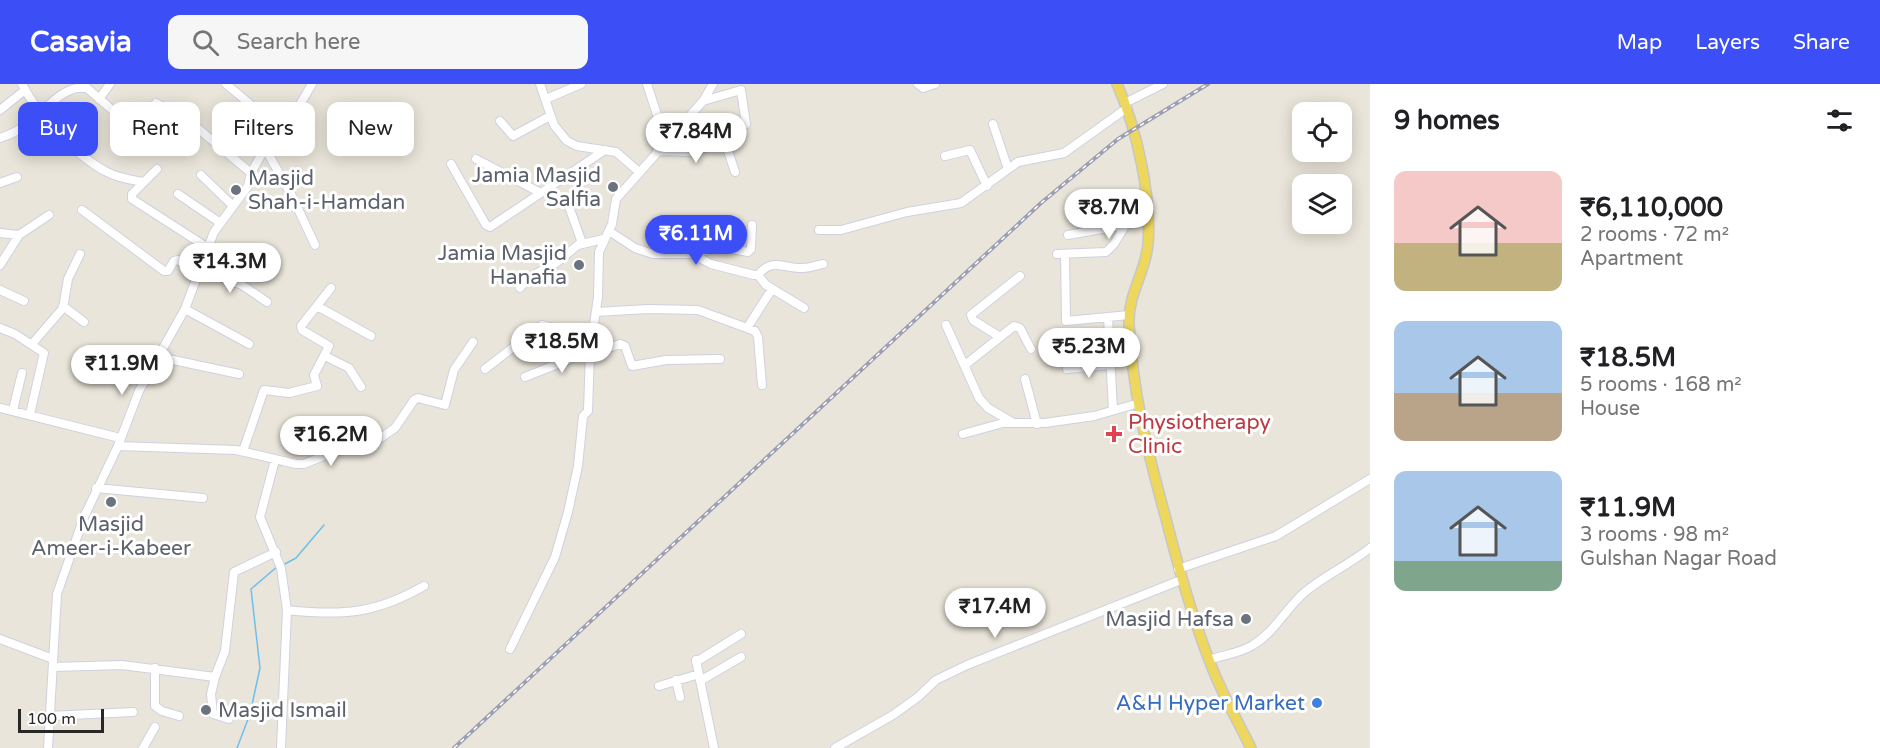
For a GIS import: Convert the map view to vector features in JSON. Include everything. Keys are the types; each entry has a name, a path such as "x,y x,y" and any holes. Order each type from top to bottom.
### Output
{"main road":[{"path":"1117,84 1126,106 1142,165 1148,221 1146,257 1130,301 1129,315 1136,404 1181,580 1209,660 1251,748"}],"street":[{"path":"99,99 110,84"},
{"path":"226,84 248,102"},
{"path":"301,102 312,84"},
{"path":"540,84 550,116 567,141 577,146 620,154 638,171"},
{"path":"546,99 581,84"},
{"path":"647,84 666,142"},
{"path":"918,84 923,88 935,84"},
{"path":"819,230 841,230 907,212 961,203 1008,169 1027,159 1064,153 1126,106 1163,84"},
{"path":"510,649 555,557 568,512 578,466 581,426 583,416 588,411 590,352 597,312 598,258 603,239 609,231 618,195 703,100 711,86"},
{"path":"0,110 23,87 34,102"},
{"path":"54,102 69,90 87,88 110,109"},
{"path":"703,100 741,90 746,124"},
{"path":"500,121 513,136 550,116"},
{"path":"993,124 1008,169"},
{"path":"0,138 18,130"},
{"path":"200,130 251,172"},
{"path":"657,151 685,153 723,143 726,145 735,172"},
{"path":"450,164 488,226 494,226 539,192 605,150"},
{"path":"945,156 970,150 987,186"},
{"path":"86,156 97,166 114,175 143,182"},
{"path":"48,748 57,594 96,488 119,442 139,391 185,309 219,222 248,186 251,172 260,156"},
{"path":"270,156 292,196 315,245"},
{"path":"476,159 539,192"},
{"path":"157,169 132,194 132,200 172,222 208,248"},
{"path":"201,175 231,205"},
{"path":"0,183 17,177"},
{"path":"178,194 219,222"},
{"path":"567,201 582,243"},
{"path":"82,210 164,271 178,260 200,272 242,285 267,303"},
{"path":"0,265 19,235 49,215"},
{"path":"1068,235 1148,221"},
{"path":"1127,223 1106,252 1061,254 1066,321 1129,315"},
{"path":"609,231 635,248 652,254 692,254 721,247 750,251 752,225"},
{"path":"0,233 19,235"},
{"path":"520,288 528,278 556,263 582,243 603,239"},
{"path":"32,344 63,306 68,279 80,254"},
{"path":"692,254 716,266 758,275 772,288 804,308"},
{"path":"758,275 767,266 804,268 823,264"},
{"path":"1000,337 973,320 970,315 1020,276"},
{"path":"243,451 264,390 289,393 317,386 314,375 329,346 300,328 331,288"},
{"path":"747,328 772,288"},
{"path":"0,290 24,301"},
{"path":"63,306 84,322"},
{"path":"317,306 370,336"},
{"path":"185,309 249,344"},
{"path":"597,312 648,309 698,310 747,328 757,333 762,385"},
{"path":"1108,317 1113,410"},
{"path":"485,369 542,325 592,337"},
{"path":"946,325 982,402 1013,423"},
{"path":"964,365 1016,326 1031,349"},
{"path":"0,328 32,344 44,356 30,414"},
{"path":"0,408 30,414 119,442 243,451 275,460 304,464 333,452 369,446 394,428 414,400 418,398 445,405 454,370 473,342"},
{"path":"525,377 590,352 620,344 625,346 632,366 666,360 720,360"},
{"path":"325,356 349,368 361,387"},
{"path":"159,357 239,374"},
{"path":"1067,369 1109,365"},
{"path":"13,410 22,373"},
{"path":"1025,379 1037,424"},
{"path":"963,434 1003,423 1037,424 1136,404"},
{"path":"275,460 260,517 281,568 287,610 281,748"},
{"path":"1178,569 1276,536 1370,479"},
{"path":"96,488 203,498"},
{"path":"1209,660 1253,646 1279,622 1302,594 1370,549"},
{"path":"229,719 213,714 211,694 225,651 234,572 276,552"},
{"path":"835,748 901,709 936,680 966,664 1181,580"},
{"path":"287,610 313,613 369,610 393,604 424,586"},
{"path":"714,748 696,661 741,634"},
{"path":"0,639 53,663 122,665 215,677"},
{"path":"659,686 676,680 700,677 741,657"},
{"path":"155,668 155,706 178,716"},
{"path":"676,680 680,697"},
{"path":"49,716 133,712"},
{"path":"143,748 155,728"}],"waterway":[{"path":"283,565 296,558 324,525"},
{"path":"237,748 250,714 260,668 251,589 278,566"}],"railway":[{"path":"454,748 1041,203 1118,139 1208,84"}],"place":[{"name":"Jamia Masjid Salfia","path":"613,187"},
{"name":"Masjid Shah-i-Hamdan","path":"236,190"},
{"name":"Jamia Masjid Hanafia","path":"579,265"},
{"name":"Physiotherapy Clinic","path":"1114,434"},
{"name":"Masjid Ameer-i-Kabeer","path":"111,502"},
{"name":"Masjid Hafsa","path":"1246,619"},
{"name":"A&H Hyper Market","path":"1317,703"},
{"name":"Masjid Ismail","path":"206,710"}]}
